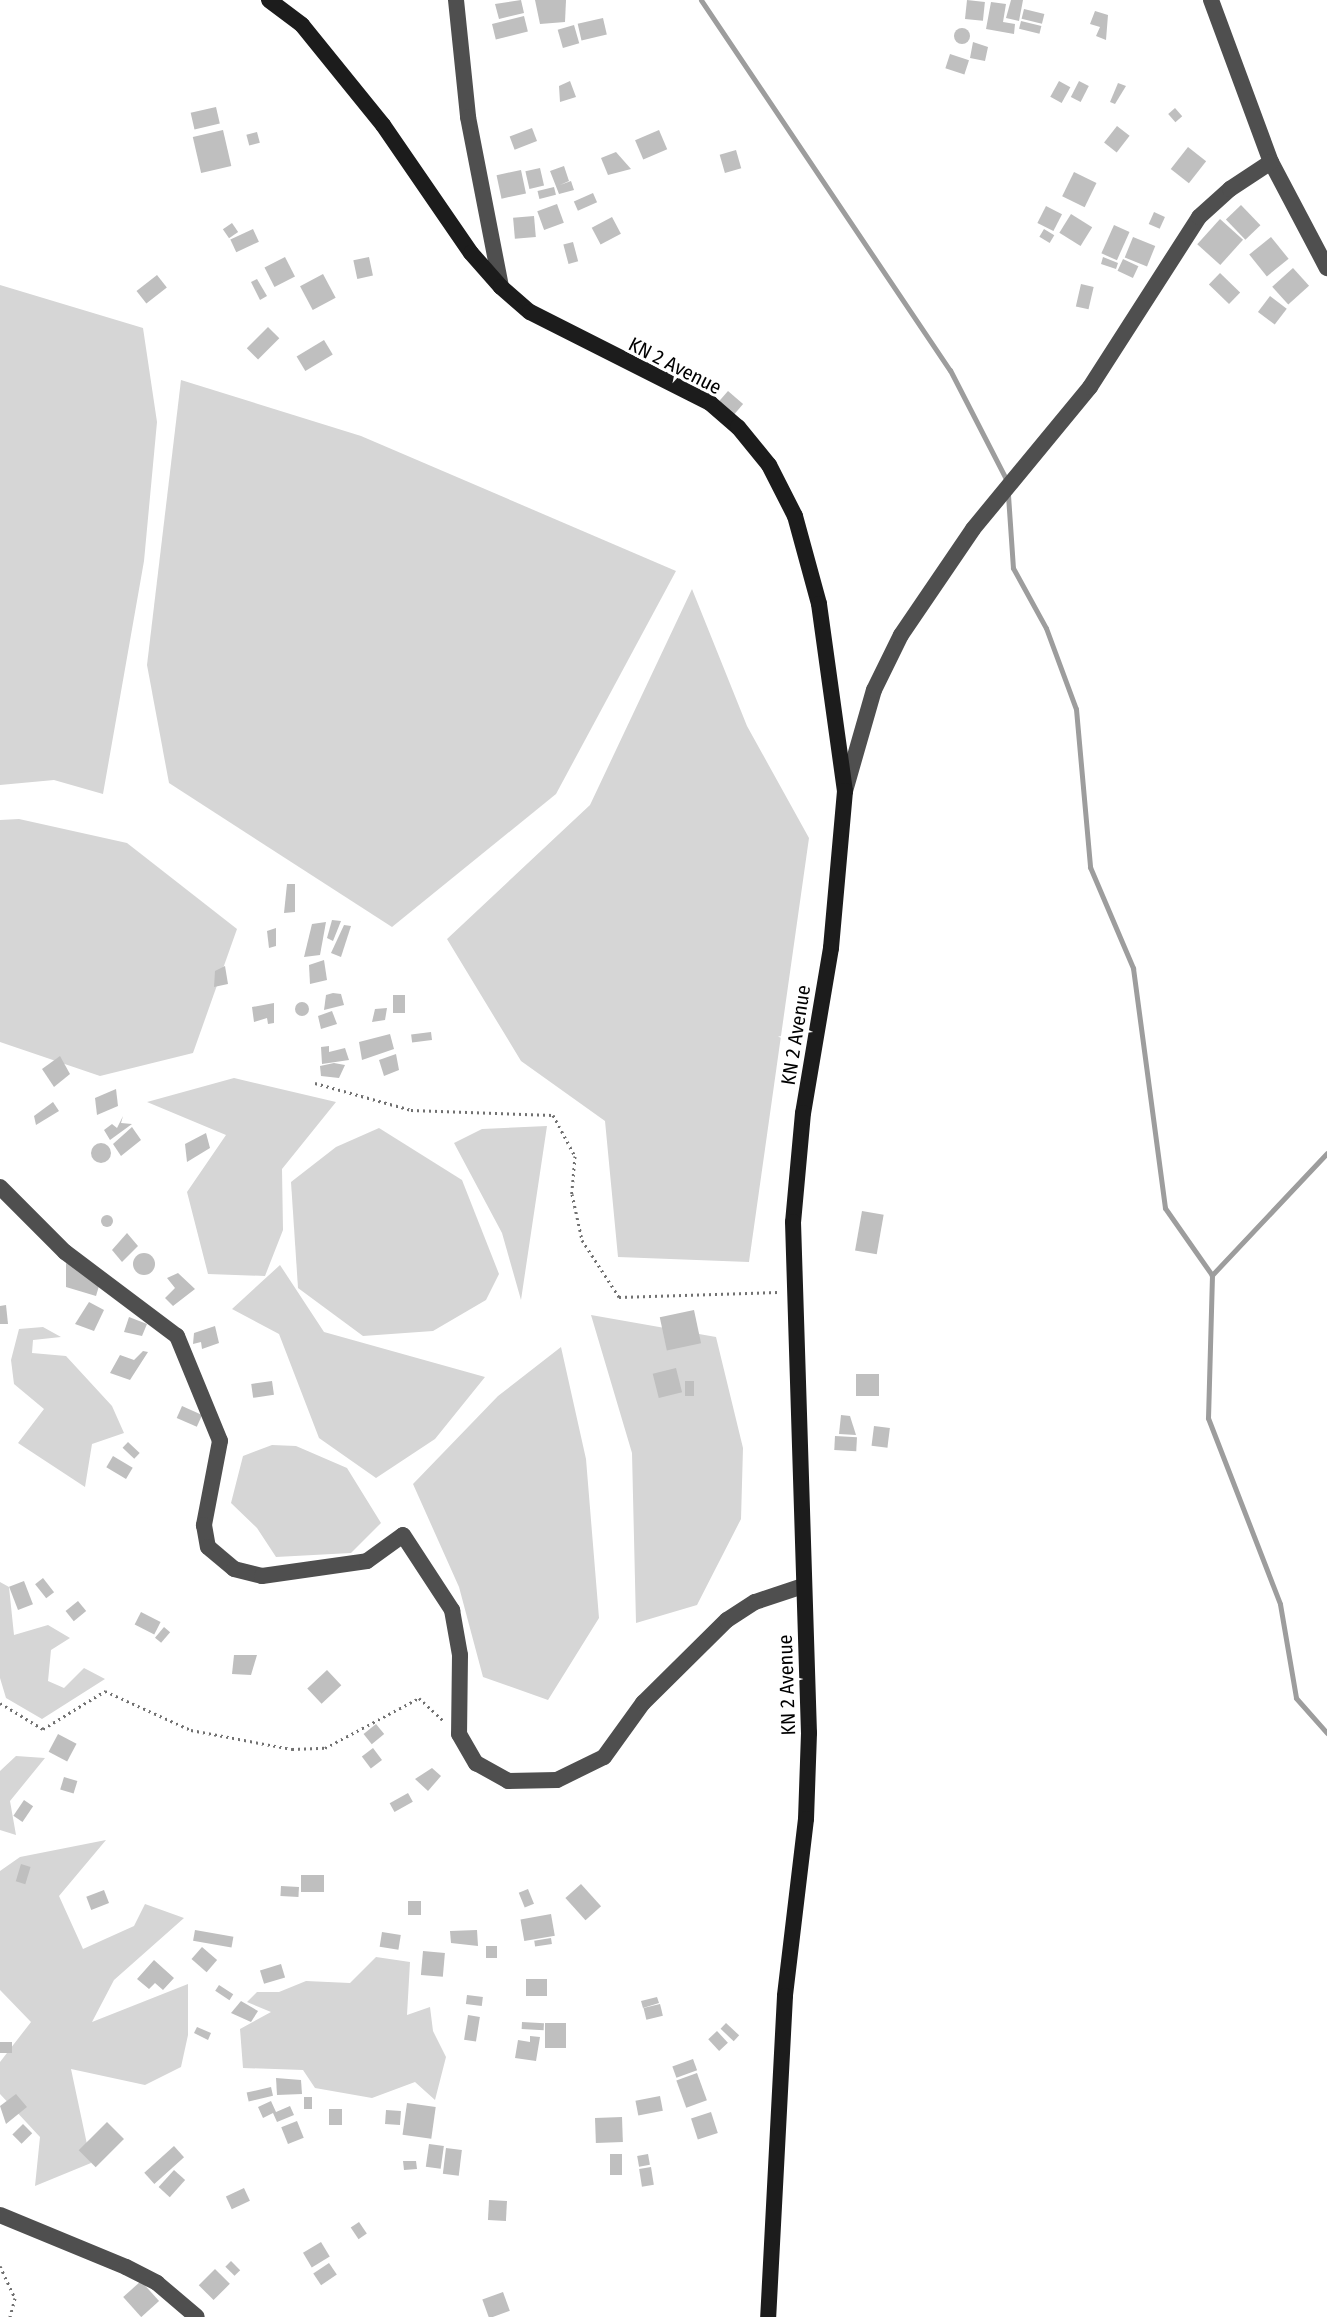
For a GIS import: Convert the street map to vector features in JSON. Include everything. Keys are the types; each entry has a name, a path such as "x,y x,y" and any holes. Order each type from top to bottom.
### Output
{"main road":[{"name":"KN 2 Avenue","path":"269,0 302,25 383,125 471,253 501,287 530,312 581,341 710,403 769,465 795,516 819,604 845,791 831,948 803,1113 793,1222 806,1819 785,1996 768,2317"}],"street":[{"path":"456,0 468,117 501,287"},
{"path":"1211,0 1271,162 1327,268"},
{"path":"845,791 874,690 901,635 941,576 1090,387 1199,217 1230,189 1271,162"},
{"path":"0,1187 65,1252 177,1336 220,1441 206,1513 208,1547 234,1569 262,1576 367,1561 403,1535 452,1610 460,1655 459,1734 476,1763 508,1781 557,1780 604,1757 643,1703 727,1620 755,1602 803,1586"},
{"path":"0,2215 157,2283 197,2317"}],"path":[{"path":"315,1083 411,1110 553,1115 575,1156 572,1194 582,1240 619,1297 794,1291"},
{"path":"0,1703 43,1729 105,1691 191,1730 292,1749 325,1748 419,1698 459,1734"},
{"path":"0,2266 15,2298 10,2317"}],"shaded area":[{"path":"0,285 143,328 157,422 144,561 103,794 54,780 0,785"},
{"path":"181,380 361,436 676,571 556,794 392,927 169,783 147,665"},
{"path":"692,589 747,726 809,838 749,1262 618,1257 605,1121 521,1061 447,939 590,805"},
{"path":"19,819 127,843 237,929 193,1053 100,1076 0,1042 0,820"},
{"path":"234,1078 336,1102 282,1169 283,1230 265,1276 208,1274 187,1192 226,1135 147,1102"},
{"path":"547,1126 521,1300 502,1233 454,1143 482,1129"},
{"path":"379,1128 462,1180 499,1274 486,1300 433,1331 363,1336 298,1288 291,1182 336,1147"},
{"path":"280,1265 324,1332 485,1377 435,1439 376,1478 319,1438 279,1334 232,1309"},
{"path":"591,1315 716,1337 743,1448 741,1519 697,1605 636,1623 632,1453"},
{"path":"43,1327 61,1337 33,1340 32,1353 66,1356 112,1406 124,1433 92,1444 85,1487 18,1443 44,1409 14,1384 11,1360 19,1329"},
{"path":"561,1347 586,1459 599,1618 548,1700 483,1677 459,1587 413,1484 498,1396"},
{"path":"272,1445 296,1446 347,1468 381,1523 351,1553 276,1557 257,1528 231,1503 243,1456"},
{"path":"0,1582 9,1587 14,1635 48,1625 70,1638 51,1650 48,1681 64,1688 84,1668 105,1679 42,1719 6,1698 0,1678"},
{"path":"16,1756 45,1758 10,1801 16,1835 0,1830 0,1771"},
{"path":"106,1840 59,1896 83,1949 134,1926 145,1904 184,1918 114,1980 92,2022 188,1984 188,2035 181,2067 145,2085 71,2069 91,2163 35,2186 40,2137 0,2094 0,2062 31,2022 0,1990 0,1871 20,1857"},
{"path":"376,1957 410,1962 407,2015 430,2007 433,2031 446,2057 435,2100 415,2082 372,2098 315,2088 303,2070 243,2068 240,2029 271,2012 247,2002 257,1992 279,1992 306,1981 350,1983"}],"building":[{"path":"521,0 524,13 499,19 495,4"},
{"path":"535,0 566,0 565,22 540,24"},
{"path":"967,0 985,2 983,21 965,19"},
{"path":"1011,0 1023,0 1019,21 1006,18"},
{"path":"991,2 1006,4 1003,22 1015,24 1014,34 986,29"},
{"path":"1024,9 1044,14 1042,24 1022,19"},
{"path":"1095,11 1108,15 1106,40 1096,36 1100,27 1090,24"},
{"path":"524,16 528,32 496,40 492,24"},
{"path":"603,18 607,35 581,40 578,24"},
{"path":"1021,21 1041,26 1039,34 1019,29"},
{"path":"574,25 579,43 563,48 558,30"},
{"path":"959,28 965,28 970,36 968,42 959,44 954,39 954,33"},
{"path":"973,42 988,47 985,61 970,58"},
{"path":"950,54 969,60 964,74 945,68"},
{"path":"570,81 576,97 560,102 559,86"},
{"path":"1059,81 1070,87 1062,103 1050,97"},
{"path":"1079,81 1089,86 1081,102 1071,97"},
{"path":"1118,83 1126,86 1115,104 1110,102"},
{"path":"216,107 220,124 194,129 191,113"},
{"path":"1175,108 1182,116 1175,122 1168,114"},
{"path":"1117,126 1130,136 1117,152 1104,143"},
{"path":"532,128 537,141 515,150 510,137"},
{"path":"223,130 231,166 201,173 193,137"},
{"path":"659,130 667,149 643,159 635,140"},
{"path":"257,132 260,143 249,145 246,135"},
{"path":"1188,147 1206,161 1189,183 1171,169"},
{"path":"736,150 741,168 725,173 720,155"},
{"path":"616,152 631,169 608,175 601,158"},
{"path":"564,166 569,181 560,185 571,181 574,190 559,194 550,171"},
{"path":"540,168 544,186 529,189 525,171"},
{"path":"521,170 526,193 502,199 497,175"},
{"path":"1074,172 1096,183 1085,207 1062,196"},
{"path":"554,187 556,195 539,199 538,191"},
{"path":"593,193 597,202 578,211 574,202"},
{"path":"557,204 564,223 544,230 537,211"},
{"path":"1241,205 1260,225 1245,240 1226,220"},
{"path":"1046,206 1062,214 1053,231 1037,223"},
{"path":"1154,212 1165,217 1160,229 1149,224"},
{"path":"1071,214 1092,227 1081,246 1059,233"},
{"path":"534,216 536,237 515,239 513,218"},
{"path":"612,217 621,234 601,245 592,228"},
{"path":"1220,219 1243,240 1220,265 1197,244"},
{"path":"232,223 238,232 229,238 223,229"},
{"path":"1114,225 1130,232 1117,260 1101,253"},
{"path":"253,229 259,242 236,252 230,240"},
{"path":"1044,229 1054,235 1050,243 1039,237"},
{"path":"1133,237 1155,246 1147,266 1125,257"},
{"path":"1271,237 1289,259 1267,276 1249,255"},
{"path":"573,242 578,261 569,264 563,245"},
{"path":"285,257 295,277 274,287 265,267"},
{"path":"369,257 373,276 357,279 353,260"},
{"path":"1103,257 1118,263 1116,269 1101,264"},
{"path":"1123,259 1138,266 1133,278 1118,271"},
{"path":"1293,268 1309,286 1288,305 1272,287"},
{"path":"1220,273 1240,292 1229,304 1209,285"},
{"path":"323,274 336,298 313,310 300,286"},
{"path":"157,275 167,288 146,304 137,291"},
{"path":"257,279 267,296 260,300 251,282"},
{"path":"1081,284 1094,287 1088,309 1076,306"},
{"path":"1270,296 1287,309 1275,325 1258,312"},
{"path":"268,327 279,338 258,360 247,348"},
{"path":"324,340 333,355 305,371 297,356"},
{"path":"728,391 743,404 734,415 719,402"},
{"path":"287,884 295,884 295,912 284,913"},
{"path":"332,920 341,921 333,941 327,938"},
{"path":"326,922 320,955 304,957 312,924"},
{"path":"344,925 351,926 341,957 331,953"},
{"path":"276,928 276,946 269,948 267,931"},
{"path":"324,960 327,980 310,984 309,965"},
{"path":"225,966 228,984 214,987 215,971"},
{"path":"341,994 344,1005 324,1010 326,995"},
{"path":"393,995 405,995 405,1013 393,1013"},
{"path":"302,1002 309,1009 302,1016 295,1009"},
{"path":"274,1003 274,1023 268,1024 267,1018 254,1022 252,1007"},
{"path":"387,1008 385,1020 372,1022 375,1009"},
{"path":"332,1011 337,1024 321,1029 318,1016"},
{"path":"431,1032 432,1040 412,1042 411,1034"},
{"path":"390,1034 394,1049 362,1060 359,1042"},
{"path":"329,1046 329,1052 345,1048 349,1060 322,1064 321,1047"},
{"path":"396,1054 399,1070 384,1076 379,1060"},
{"path":"60,1056 70,1074 54,1087 42,1069"},
{"path":"334,1063 345,1065 339,1078 321,1076 320,1066"},
{"path":"116,1089 118,1106 97,1115 95,1098"},
{"path":"53,1102 59,1111 36,1125 34,1116"},
{"path":"123,1116 121,1123 132,1124 110,1140 104,1130 112,1124 117,1128"},
{"path":"132,1127 141,1140 121,1156 113,1144"},
{"path":"206,1133 210,1148 187,1162 185,1144"},
{"path":"97,1143 105,1143 111,1153 105,1163 97,1163 91,1157 91,1149"},
{"path":"862,1211 884,1215 877,1254 855,1250"},
{"path":"107,1215 113,1221 107,1227 101,1221"},
{"path":"127,1233 138,1246 122,1262 112,1250"},
{"path":"140,1253 148,1253 155,1264 148,1275 140,1275 133,1268 133,1260"},
{"path":"66,1263 83,1269 99,1286 96,1296 66,1287"},
{"path":"178,1273 195,1289 173,1306 165,1298 175,1288 167,1278"},
{"path":"89,1302 104,1310 94,1331 75,1324"},
{"path":"6,1305 8,1324 0,1324 0,1306"},
{"path":"694,1310 701,1343 667,1351 660,1317"},
{"path":"129,1317 147,1324 142,1336 124,1332"},
{"path":"215,1326 219,1343 202,1349 201,1342 193,1344 194,1333"},
{"path":"143,1351 148,1352 130,1380 110,1373 120,1355 134,1360"},
{"path":"676,1368 682,1392 659,1398 653,1374"},
{"path":"856,1374 879,1374 879,1396 856,1396"},
{"path":"272,1381 274,1395 253,1398 251,1384"},
{"path":"685,1381 694,1381 694,1396 685,1396"},
{"path":"182,1406 202,1415 197,1427 177,1418"},
{"path":"841,1415 850,1416 856,1435 839,1434"},
{"path":"874,1426 890,1428 887,1448 872,1446"},
{"path":"835,1436 857,1437 856,1451 834,1450"},
{"path":"128,1442 140,1453 134,1459 123,1448"},
{"path":"113,1456 133,1468 126,1479 106,1467"},
{"path":"43,1578 54,1592 46,1598 35,1584"},
{"path":"24,1581 33,1604 18,1610 9,1587"},
{"path":"78,1601 86,1611 74,1621 66,1611"},
{"path":"141,1612 161,1622 154,1634 135,1624"},
{"path":"164,1627 170,1632 161,1643 155,1638"},
{"path":"234,1655 257,1655 251,1675 232,1674"},
{"path":"327,1670 341,1685 322,1704 307,1688"},
{"path":"376,1724 384,1734 372,1744 364,1734"},
{"path":"58,1734 77,1744 67,1762 49,1752"},
{"path":"373,1748 382,1760 371,1768 362,1756"},
{"path":"432,1768 441,1776 428,1791 415,1779"},
{"path":"64,1777 77,1781 74,1794 60,1789"},
{"path":"408,1793 413,1802 394,1812 390,1803"},
{"path":"24,1800 33,1806 22,1822 13,1816"},
{"path":"21,1864 31,1867 25,1884 16,1881"},
{"path":"301,1875 324,1875 324,1892 301,1892"},
{"path":"581,1884 601,1906 585,1920 565,1898"},
{"path":"281,1886 299,1887 298,1897 280,1896"},
{"path":"528,1889 534,1904 525,1908 519,1893"},
{"path":"104,1890 109,1903 91,1910 86,1897"},
{"path":"408,1901 421,1901 421,1915 408,1915"},
{"path":"551,1914 555,1936 524,1941 520,1919"},
{"path":"195,1930 233,1937 231,1948 193,1941"},
{"path":"477,1930 478,1946 451,1943 450,1931"},
{"path":"382,1932 401,1935 398,1950 380,1947"},
{"path":"551,1938 552,1944 535,1947 534,1941"},
{"path":"486,1946 497,1946 497,1958 486,1958"},
{"path":"202,1947 217,1960 207,1972 192,1959"},
{"path":"423,1951 445,1953 443,1977 421,1975"},
{"path":"154,1960 174,1978 163,1990 155,1983 149,1989 137,1979"},
{"path":"281,1964 285,1977 264,1984 260,1970"},
{"path":"526,1979 547,1979 547,1996 526,1996"},
{"path":"219,1985 233,1994 229,2000 215,1991"},
{"path":"467,1995 483,1997 482,2006 466,2004"},
{"path":"657,1997 659,2003 643,2008 641,2001"},
{"path":"241,2001 258,2011 251,2022 231,2013"},
{"path":"660,2004 663,2016 646,2020 644,2008"},
{"path":"468,2015 480,2017 476,2042 464,2040"},
{"path":"522,2022 544,2023 544,2030 522,2029"},
{"path":"545,2023 566,2023 566,2048 545,2048"},
{"path":"726,2023 739,2035 734,2041 721,2029"},
{"path":"197,2027 211,2033 208,2040 194,2033"},
{"path":"717,2031 728,2043 719,2051 708,2039"},
{"path":"530,2036 540,2037 536,2061 515,2058 518,2040 530,2042"},
{"path":"0,2042 12,2042 12,2053 0,2053"},
{"path":"693,2059 697,2070 676,2078 672,2067"},
{"path":"697,2073 707,2100 686,2108 676,2081"},
{"path":"276,2078 301,2080 302,2094 277,2095"},
{"path":"271,2087 273,2096 249,2101 247,2093"},
{"path":"16,2094 27,2107 6,2124 0,2106"},
{"path":"660,2096 663,2111 638,2115 635,2101"},
{"path":"304,2097 312,2097 312,2109 304,2109"},
{"path":"271,2101 276,2112 290,2106 294,2115 277,2122 273,2113 263,2118 258,2107"},
{"path":"407,2103 436,2107 431,2139 403,2135"},
{"path":"329,2109 342,2109 342,2125 329,2125"},
{"path":"386,2110 401,2111 400,2125 385,2124"},
{"path":"711,2112 718,2133 698,2139 691,2118"},
{"path":"622,2117 623,2142 596,2143 595,2118"},
{"path":"297,2121 304,2138 288,2144 281,2127"},
{"path":"107,2122 124,2139 96,2167 79,2150"},
{"path":"23,2124 32,2133 22,2144 12,2135"},
{"path":"429,2144 444,2146 441,2169 426,2167"},
{"path":"174,2146 184,2157 154,2184 144,2173"},
{"path":"446,2148 462,2150 459,2176 443,2174"},
{"path":"610,2154 622,2154 622,2175 610,2175"},
{"path":"648,2154 650,2165 639,2167 637,2156"},
{"path":"403,2161 416,2161 417,2169 404,2170"},
{"path":"651,2167 654,2185 642,2187 639,2169"},
{"path":"174,2170 185,2180 170,2197 159,2187"},
{"path":"244,2188 250,2201 232,2209 226,2196"},
{"path":"489,2200 507,2201 506,2221 488,2220"},
{"path":"359,2222 367,2234 359,2239 351,2228"},
{"path":"321,2242 330,2257 312,2267 303,2253"},
{"path":"231,2261 240,2270 235,2276 225,2267"},
{"path":"329,2263 337,2275 321,2285 313,2274"},
{"path":"215,2269 230,2284 214,2300 199,2285"},
{"path":"141,2281 159,2301 141,2317 123,2297"},
{"path":"503,2292 510,2311 489,2317 482,2300"}],"waterway":[{"path":"701,0 950,370 1007,481"},
{"path":"1008,495 1013,568 1046,628 1076,709 1090,867 1133,968 1165,1208 1212,1275"},
{"path":"1327,1153 1212,1275 1208,1418 1280,1604 1296,1698 1327,1733"}]}
